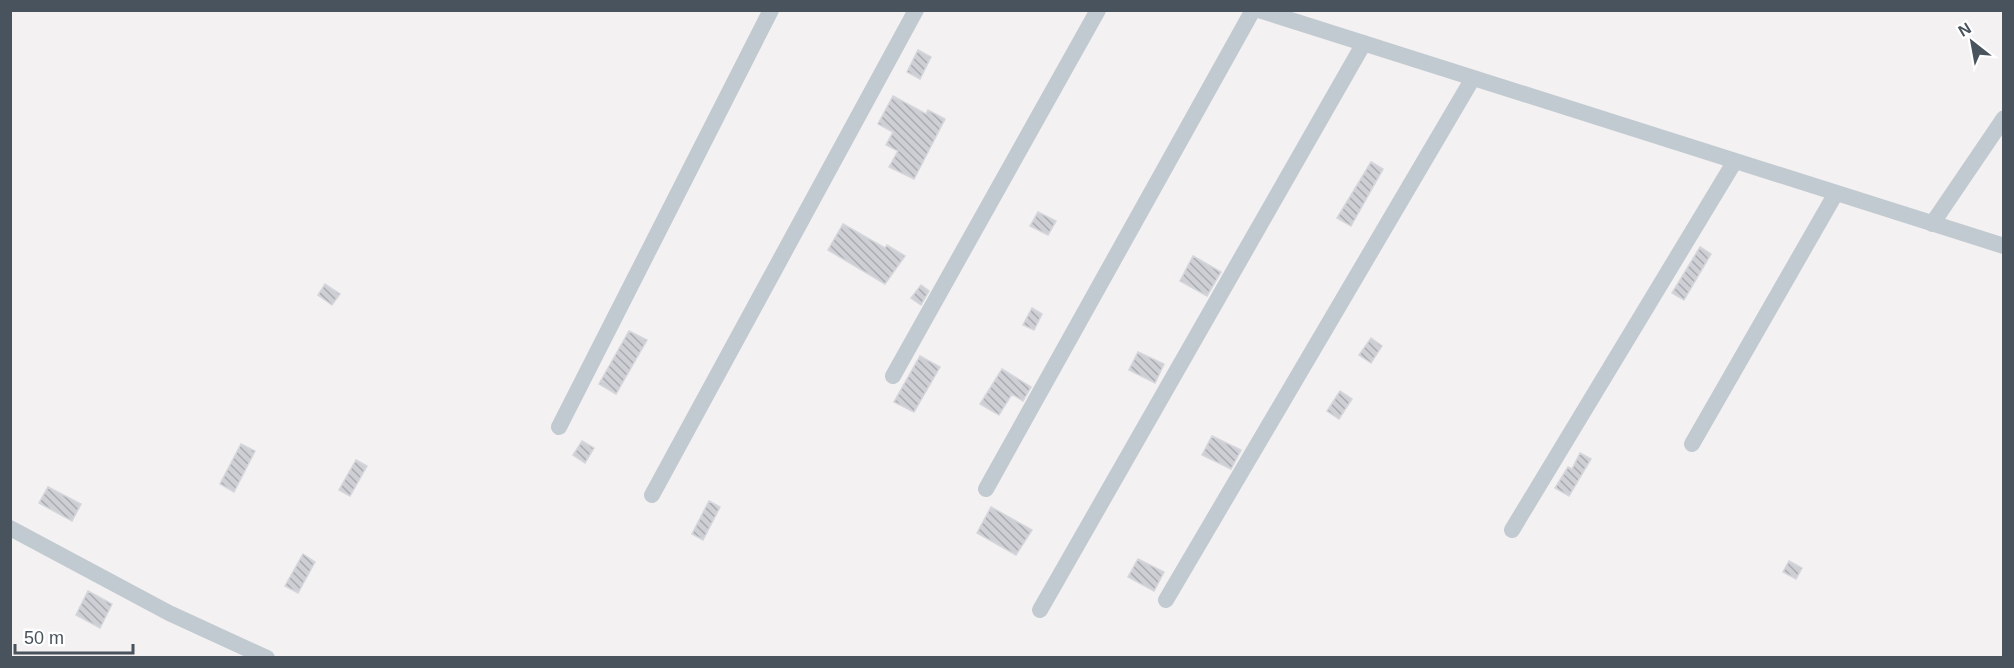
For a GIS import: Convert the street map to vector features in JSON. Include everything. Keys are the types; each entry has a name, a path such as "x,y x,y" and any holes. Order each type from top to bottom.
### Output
{"street":[{"path":"559,427 771,10"},
{"path":"652,495 916,10"},
{"path":"893,376 1098,10"},
{"path":"986,489 1259,11 2004,246"},
{"path":"1040,610 1364,44"},
{"path":"1166,600 1473,78"},
{"path":"1932,224 2004,118"},
{"path":"1512,530 1735,161"},
{"path":"1692,444 1836,193"},
{"path":"10,528 169,613 267,657"}],"building":[{"path":"918,50 931,57 920,79 907,72"},
{"path":"893,96 926,114 928,110 945,119 914,179 889,167 898,151 886,145 893,132 878,124"},
{"path":"1371,162 1383,169 1351,226 1337,218"},
{"path":"1038,212 1056,221 1048,235 1030,226"},
{"path":"843,224 885,248 887,245 905,256 885,284 828,250"},
{"path":"1700,247 1711,254 1684,300 1672,293"},
{"path":"1193,256 1221,272 1207,296 1180,281"},
{"path":"325,284 340,294 332,305 318,295"},
{"path":"921,285 929,291 921,305 911,298"},
{"path":"1032,308 1042,314 1034,330 1023,325"},
{"path":"629,331 647,340 616,394 599,384"},
{"path":"1371,338 1382,346 1371,363 1359,355"},
{"path":"1138,352 1164,364 1155,383 1129,370"},
{"path":"920,356 940,367 914,412 894,402"},
{"path":"1002,369 1031,387 1023,401 1012,394 999,415 980,404"},
{"path":"1340,391 1352,399 1339,419 1327,411"},
{"path":"1212,436 1241,450 1231,469 1202,455"},
{"path":"582,441 594,448 585,463 573,455"},
{"path":"241,444 255,451 234,492 220,484"},
{"path":"1580,453 1591,459 1569,496 1555,488 1568,467 1572,469"},
{"path":"356,460 367,466 350,496 339,490"},
{"path":"48,487 81,504 72,521 39,503"},
{"path":"709,501 720,507 703,540 692,534"},
{"path":"991,507 1032,530 1016,555 977,533"},
{"path":"303,554 315,562 298,593 285,586"},
{"path":"1138,559 1164,572 1154,591 1128,577"},
{"path":"1789,561 1802,568 1796,579 1783,572"},
{"path":"88,591 112,604 100,628 76,615"}]}
